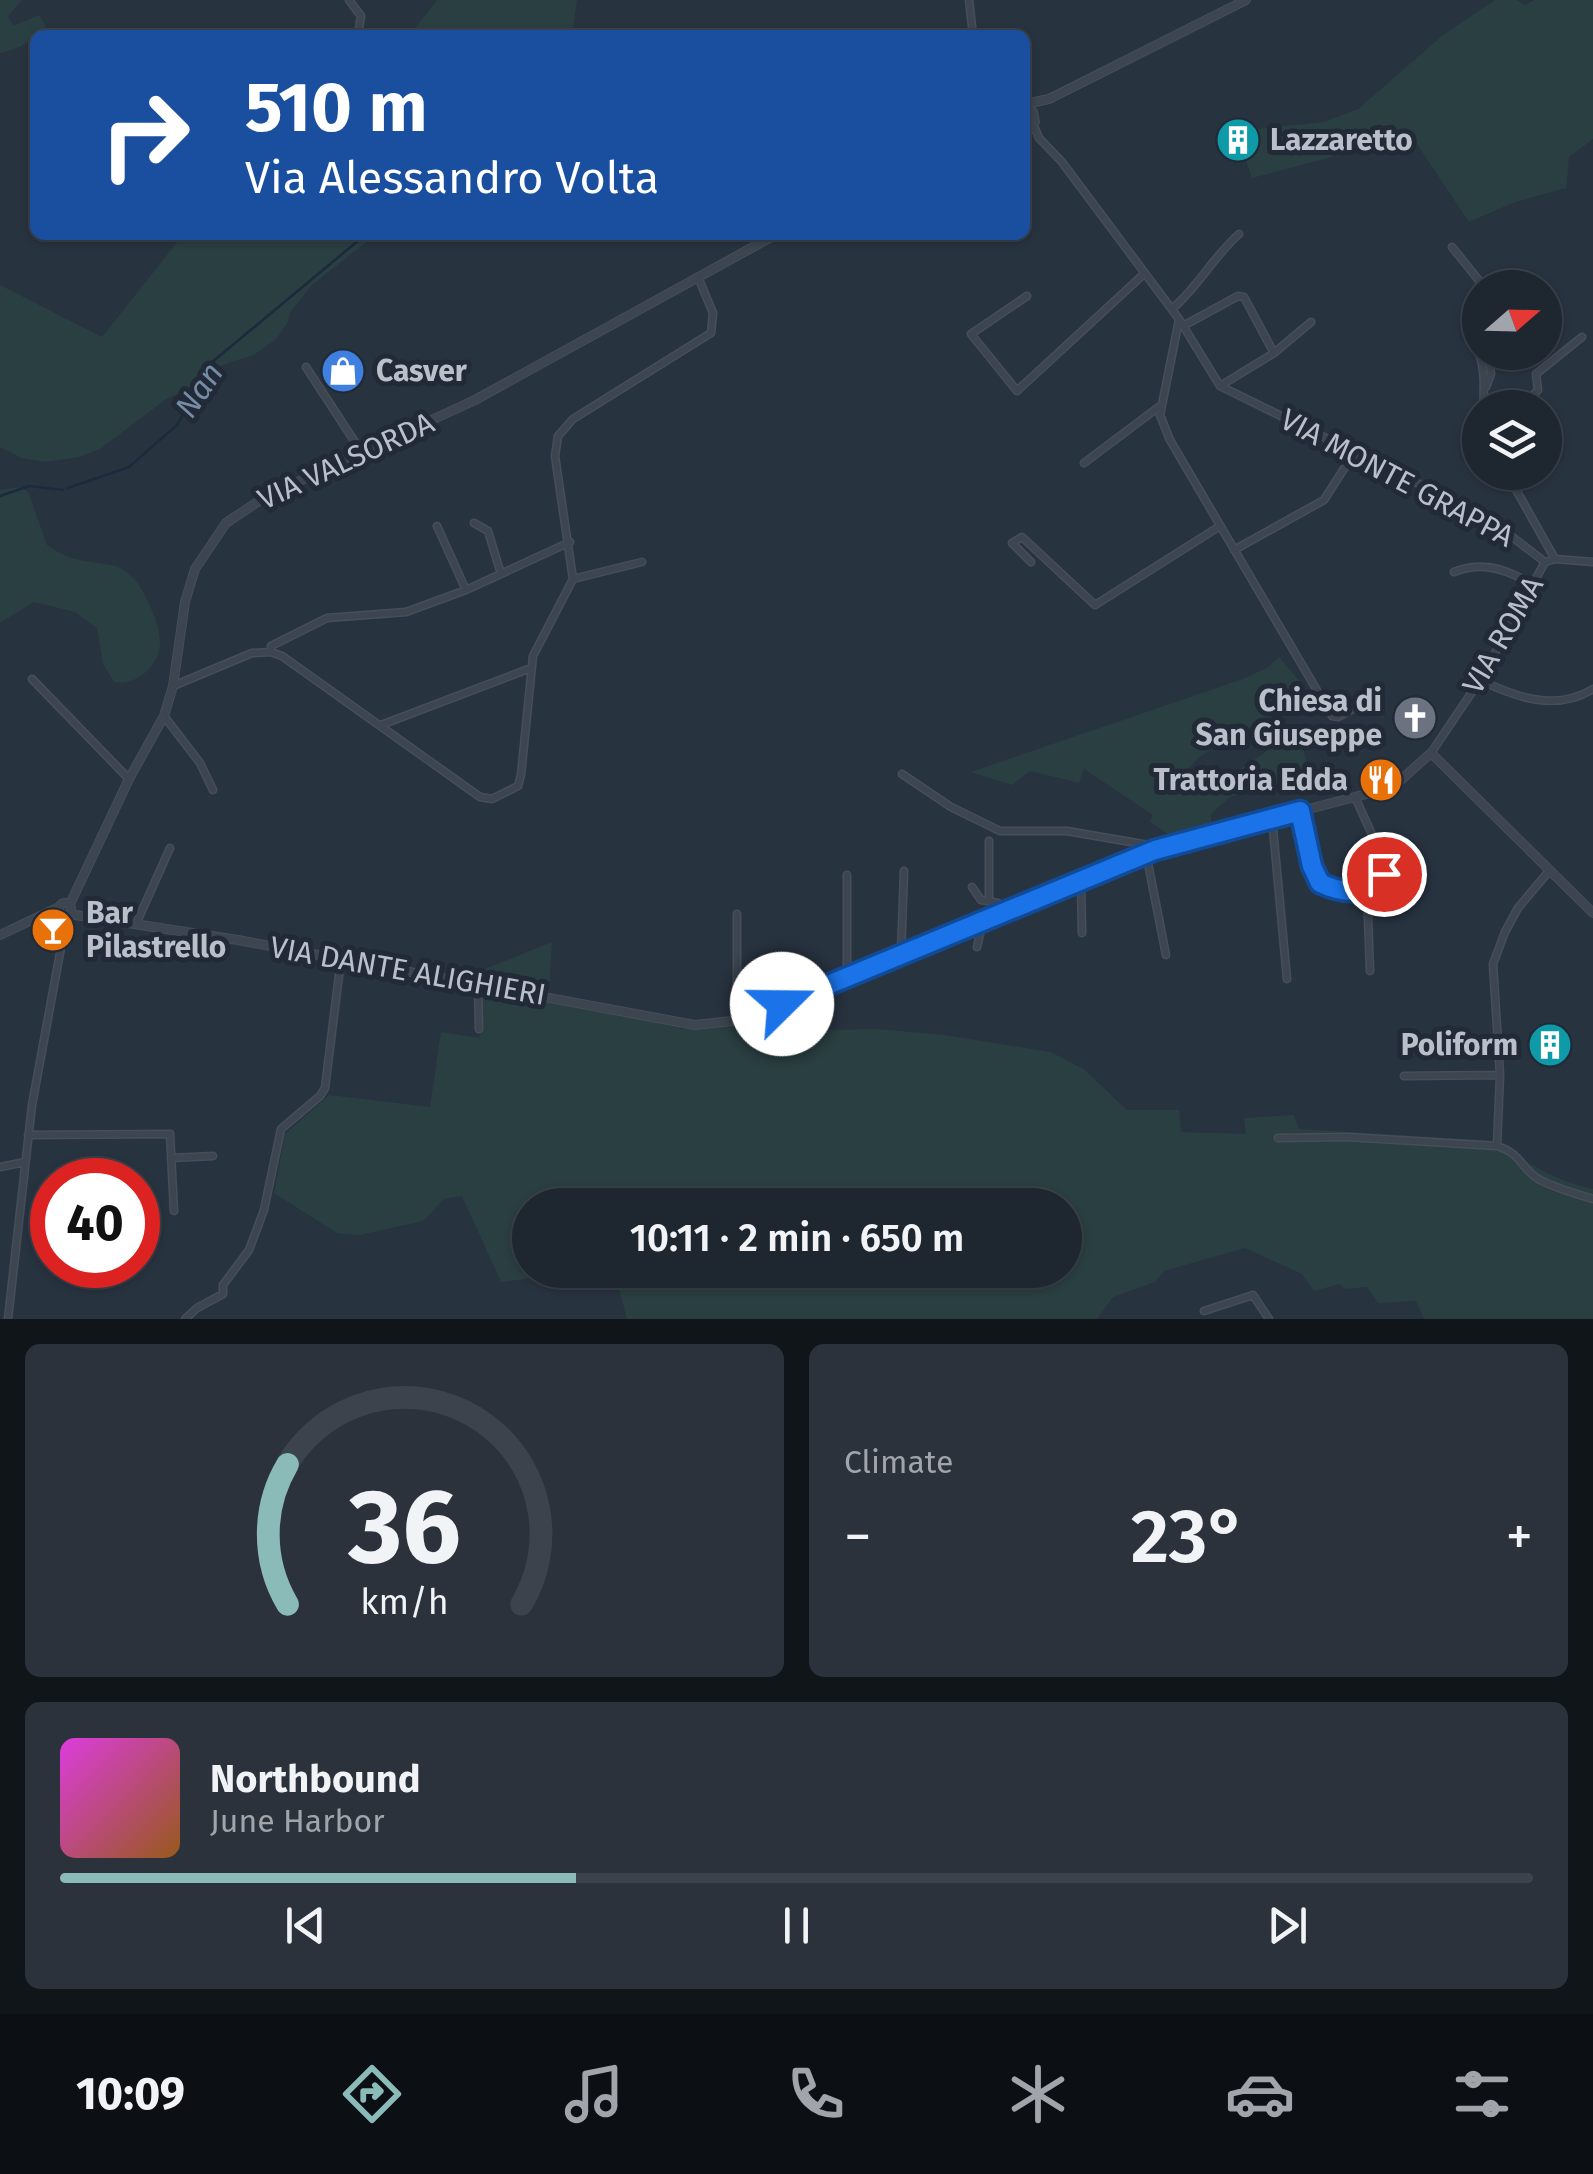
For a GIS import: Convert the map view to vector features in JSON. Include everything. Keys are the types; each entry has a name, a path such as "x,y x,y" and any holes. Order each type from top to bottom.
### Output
{"street":[{"path":"349,0 361,16 359,30"},
{"path":"969,0 973,30"},
{"path":"1030,103 1049,99 1246,0"},
{"path":"1030,128 1049,99"},
{"path":"1030,113 1044,143 1172,309 1220,386 1274,353 1312,322"},
{"path":"1030,138 1044,143"},
{"path":"1172,309 1188,296 1217,254 1240,234"},
{"name":"VIA VALSORDA","path":"65,910 164,716 195,569 226,524 265,496 476,400 766,240"},
{"path":"1452,246 1470,270"},
{"path":"1027,296 971,334 1016,391 1145,273"},
{"path":"173,686 252,653 271,652 480,797 492,799 518,786 533,656 573,578 555,456 558,436 573,419 711,333 713,312 698,277"},
{"path":"1181,323 1240,295 1274,353"},
{"path":"1181,323 1160,415 1170,440 1332,716 1338,717 1364,703"},
{"path":"1538,390 1536,374 1582,338"},
{"path":"306,367 362,453"},
{"name":"VIA MONTE GRAPPA","path":"1220,386 1477,516 1546,562"},
{"path":"1084,463 1161,405"},
{"path":"1234,550 1324,500 1354,453"},
{"path":"1518,490 1555,559"},
{"path":"474,523 488,531 500,574"},
{"path":"438,526 466,590"},
{"path":"1031,562 1012,543 1022,536 1095,605 1220,526"},
{"path":"271,652 271,646 284,637 327,618 406,612 466,590 570,542"},
{"path":"573,578 642,562"},
{"path":"1546,562 1593,562"},
{"name":"VIA ROMA","path":"725,1023 848,977 1146,853 1393,786 1431,753 1480,680 1546,562"},
{"path":"1454,572 1466,567 1492,566 1522,580"},
{"path":"380,726 531,668"},
{"path":"32,679 129,780"},
{"path":"1480,680 1512,696 1554,702 1593,690"},
{"path":"164,716 200,763 213,790"},
{"path":"1431,753 1593,913"},
{"path":"902,774 951,807 1000,831 1067,831 1162,848"},
{"path":"1300,811 1312,866 1320,883 1335,890 1367,890 1376,886 1384,874 1380,850 1355,797"},
{"path":"1272,818 1286,980"},
{"path":"988,841 988,901"},
{"path":"136,924 170,848"},
{"path":"1146,853 1166,955"},
{"path":"901,954 904,871"},
{"path":"1497,1146 1500,1075 1494,964 1504,932 1518,908 1549,871"},
{"path":"847,875 848,977"},
{"path":"1081,881 1082,933"},
{"path":"972,887 981,900 998,904 1004,912"},
{"path":"1367,890 1370,972"},
{"path":"0,935 65,910 28,1135 8,1319"},
{"name":"VIA DANTE ALIGHIERI","path":"65,910 90,918 341,958 695,1025 725,1023"},
{"path":"738,914 737,992 780,1004 777,957"},
{"path":"977,948 983,921"},
{"path":"186,1319 223,1294 223,1285 249,1250 264,1210 281,1129 320,1096 324,1088 341,958"},
{"path":"478,983 479,1029"},
{"path":"1404,1076 1500,1075"},
{"path":"28,1135 170,1134 174,1212"},
{"path":"1278,1138 1347,1137 1497,1146 1516,1152 1528,1171 1540,1180 1593,1199"},
{"path":"171,1158 213,1156"},
{"path":"0,1167 25,1162"},
{"path":"1204,1311 1253,1295 1270,1319"}],"green space":[{"path":"0,0 22,0 8,16 13,26 39,15 46,26 42,30 30,30 30,40 0,53"},
{"path":"437,0 577,0 573,30 414,30"},
{"path":"1495,0 1517,0 1525,5 1534,0 1593,0 1593,139 1569,157 1566,188 1515,202 1469,222 1411,135 1403,129 1351,152 1252,178 1236,131 1324,122 1358,109 1443,35"},
{"path":"179,240 383,240 366,242 311,286 276,339 254,355 207,370 193,386 165,400 100,449 45,462 22,458 0,447 0,285 102,337"},
{"path":"22,487 29,494 47,545 65,555 121,569 133,577 144,593 157,625 160,645 154,663 141,676 128,682 114,682 103,664 97,628 75,612 34,602 0,623 0,490"},
{"path":"1279,657 1301,683 1268,696 1274,715 1210,750 1184,777 1210,780 1224,776 1252,761 1285,734 1291,741 1301,740 1307,765 1282,781 1230,797 1211,814 1211,825 1174,838 1150,822 1153,815 1084,769 1079,783 1030,771 1012,785 971,772 1243,679 1267,668"},
{"path":"552,942 548,1001 680,1024 680,1029 742,1023 779,1009 751,1040 752,1044 770,1049 813,1045 825,1030 878,1029 944,1035 1051,1052 1085,1070 1127,1110 1179,1110 1181,1132 1246,1134 1244,1118 1294,1115 1299,1129 1497,1141 1542,1171 1593,1189 1593,1319 1424,1319 1416,1301 1378,1303 1367,1287 1345,1289 1340,1284 1314,1291 1302,1274 1245,1248 1164,1271 1155,1282 1113,1297 1097,1319 627,1319 619,1288 1082,1288 1082,1188 512,1188 512,1281 501,1282 462,1196 444,1199 423,1221 360,1235 337,1233 274,1193 285,1134 329,1095 430,1107 441,1032 480,1038 475,973"}],"waterway":[{"name":"Nan","path":"68,488 129,467 177,425 211,363 359,240"},
{"name":"Nan","path":"0,496 29,486 63,490"}],"place":[{"name":"Lazzaretto","path":"1238,140"},
{"name":"Casver","path":"343,371"},
{"name":"Chiesa di San Giuseppe","path":"1415,718"},
{"name":"Trattoria Edda","path":"1381,780"},
{"name":"Bar Pilastrello","path":"53,930"},
{"name":"Poliform","path":"1550,1045"}],"route":[{"path":"782,1004 1155,850 1300,811 1312,866 1320,883 1335,890 1367,890 1376,886 1384,874"}]}
